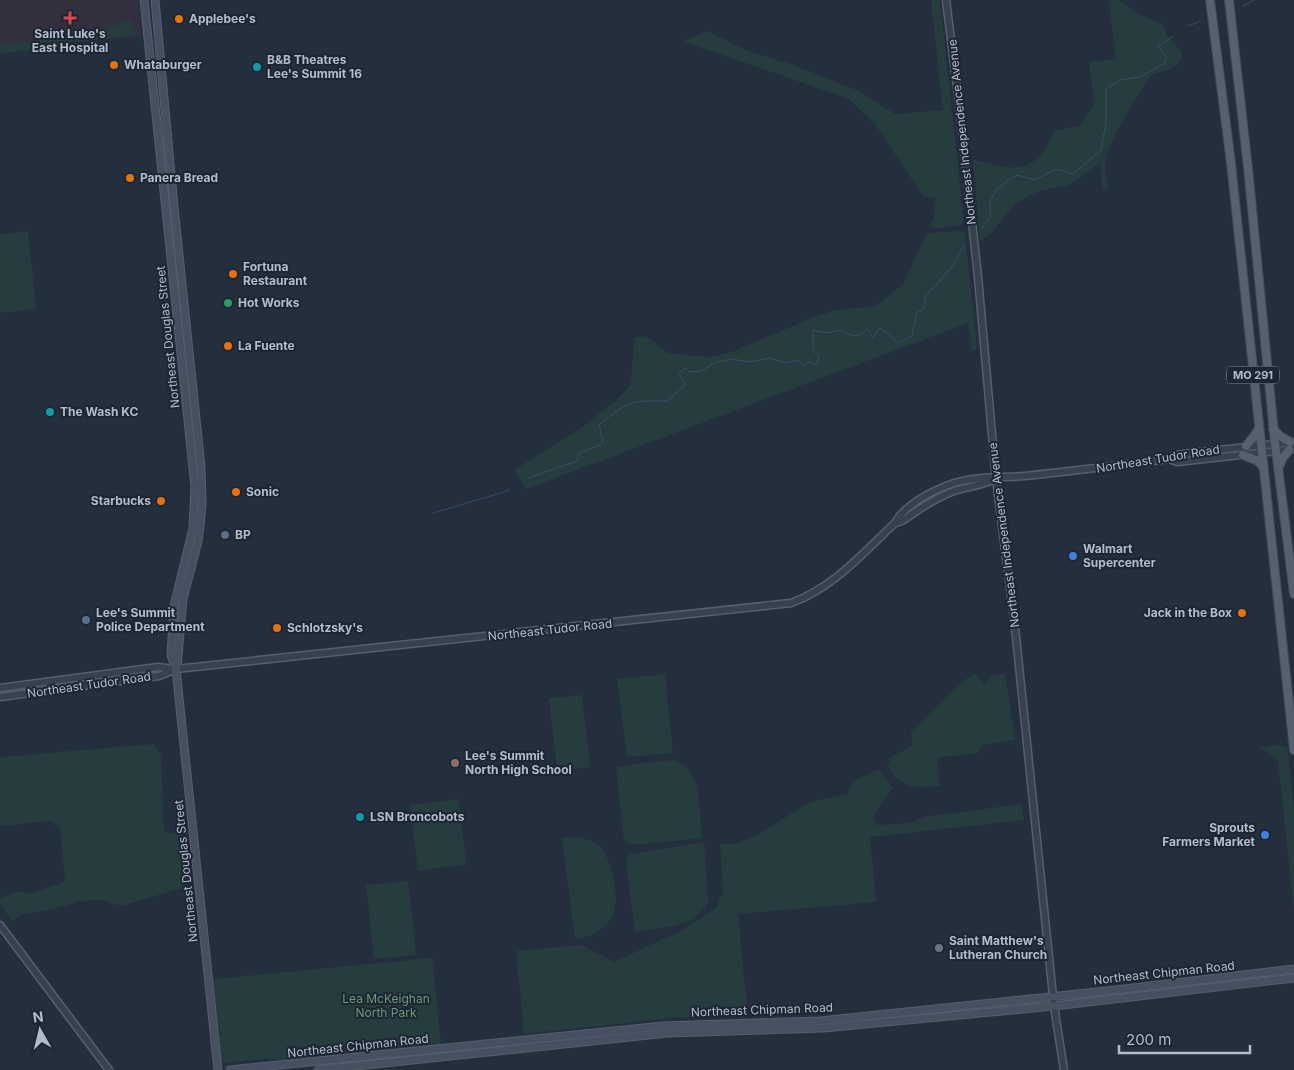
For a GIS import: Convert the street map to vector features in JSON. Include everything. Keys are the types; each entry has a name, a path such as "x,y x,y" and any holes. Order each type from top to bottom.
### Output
{"main road":[{"name":"Northeast Douglas Street","path":"144,0 195,495 193,528 174,606 171,655 176,669"},
{"name":"Northeast Douglas Street","path":"155,0 201,467 202,504 198,541 183,599 176,669 218,1070"},
{"name":"MO 291","path":"1210,0 1231,170 1294,750"},
{"name":"MO 291","path":"1229,0 1253,213 1273,429 1294,594"},
{"path":"179,340 186,343 189,349"},
{"path":"1246,446 1259,428"},
{"path":"1273,429 1292,446 1278,467"},
{"path":"1243,455 1258,461 1263,468"},
{"name":"Northeast Chipman Road","path":"230,1070 663,1026 705,1023 811,1021 985,1004 1294,969"},
{"path":"1268,972 1270,980"},
{"name":"Northeast Chipman Road","path":"318,1070 667,1034 795,1030 928,1018 1054,1006 1294,978"},
{"path":"928,1018 980,1009 984,1008 985,1004"}],"street":[{"name":"Northeast Independence Avenue","path":"946,0 978,277 996,479 1016,636 1054,1006 1064,1070"},
{"name":"Northeast Tudor Road","path":"0,688 158,667 176,669 791,604 808,597 828,585 895,523 902,521 954,491 996,479 1169,459 1176,455 1246,446 1261,449"},
{"path":"1169,459 1177,462 1243,455 1261,449 1292,446"},
{"path":"1194,460 1196,456 1205,451"},
{"path":"1185,461 1191,453"},
{"name":"Northeast Tudor Road","path":"0,697 159,676 176,669"},
{"path":"104,683 114,677 114,672"},
{"path":"0,925 109,1070"}],"shaded area":[{"name":"Saint Luke's East Hospital","path":"0,0 138,0 141,36 0,50"}],"green space":[{"path":"931,0 940,0 964,222 962,225 941,228 930,227 934,217 936,199 923,196 875,124 849,99 683,41 708,31 750,52 791,64 859,91 895,114 943,110"},
{"path":"1109,0 1120,0 1138,14 1162,24 1167,35 1181,51 1181,59 1170,69 1151,75 1124,119 1107,156 1105,171 1109,186 1103,190 1100,163 1069,185 1036,192 1015,204 991,233 980,241 973,159 1000,166 1022,167 1039,157 1054,131 1079,126 1094,104 1089,62 1116,59"},
{"path":"130,20 135,35 57,44 0,54 0,45 102,30"},
{"path":"28,231 36,309 0,313 0,234"},
{"path":"965,232 976,350 972,351 968,323 526,489 514,470 580,429 620,397 631,384 634,338 646,336 668,353 708,357 732,352 814,317 836,310 876,306 903,284 927,233"},
{"path":"975,673 985,685 991,676 1005,673 1015,740 983,745 977,753 937,758 940,786 916,787 898,779 887,766 890,765 889,758 912,746 911,732 959,684"},
{"path":"665,674 673,753 627,757 617,679"},
{"path":"582,695 590,767 557,770 549,698"},
{"path":"154,744 161,756 164,833 182,832 188,886 124,905 100,900 80,901 54,909 22,914 12,921 0,904 0,898 16,892 32,893 62,883 65,879 60,828 51,821 0,826 0,757"},
{"path":"1281,745 1287,748 1288,752 1294,812 1294,911 1278,760 1260,747"},
{"path":"659,761 675,761 691,773 700,805 702,838 632,845 625,840 623,834 616,767"},
{"path":"879,769 893,788 873,816 876,825 911,823 924,817 1021,804 1024,820 870,837 876,902 738,914 748,1017 683,1017 524,1034 516,951 581,945 614,962 683,930 716,908 723,893 720,844 734,844 758,835 810,802 848,794 853,782"},
{"path":"459,799 466,864 418,871 410,805"},
{"path":"573,837 591,841 602,850 610,863 616,892 614,912 604,927 587,937 575,939 562,838"},
{"path":"704,842 708,903 694,919 674,926 635,932 626,860 630,854"},
{"path":"408,881 416,955 374,959 366,885"},
{"name":"Lea McKeighan North Park","path":"432,958 441,1045 289,1060 269,1059 225,1063 221,1061 213,979"}],"waterway":[{"path":"1242,6 1255,0"},
{"path":"1188,26 1201,21"},
{"path":"982,228 991,217 990,202 996,190 1010,179 1018,175 1035,180 1056,169 1073,174 1101,150 1106,122 1106,89 1121,80 1140,77 1165,63 1166,57 1158,46 1174,36"},
{"path":"528,478 577,461 579,453 600,445 603,442 599,425 623,407 637,402 667,401 685,385 679,373 685,368 690,372 701,371 716,362 732,359 750,362 770,358 785,363 799,360 804,365 809,362 816,365 819,356 812,350 814,345 812,339 813,330 826,333 842,330 852,336 860,335 867,329 873,338 879,328 898,343 912,336 917,312 924,309 925,297 953,266 964,245"},
{"path":"433,513 510,489"}],"place":[{"name":"Saint Luke's East Hospital","path":"70,18"},
{"name":"Applebee's","path":"179,19"},
{"name":"Whataburger","path":"114,65"},
{"name":"B&B Theatres Lee's Summit 16","path":"257,67"},
{"name":"Panera Bread","path":"130,178"},
{"name":"Fortuna Restaurant","path":"233,274"},
{"name":"Hot Works","path":"228,303"},
{"name":"La Fuente","path":"228,346"},
{"name":"The Wash KC","path":"50,412"},
{"name":"Sonic","path":"236,492"},
{"name":"Starbucks","path":"161,501"},
{"name":"BP","path":"225,535"},
{"name":"Walmart Supercenter","path":"1073,556"},
{"name":"Jack in the Box","path":"1242,613"},
{"name":"Lee's Summit Police Department","path":"86,620"},
{"name":"Schlotzsky's","path":"277,628"},
{"name":"Lee's Summit North High School","path":"455,763"},
{"name":"LSN Broncobots","path":"360,817"},
{"name":"Sprouts Farmers Market","path":"1265,835"},
{"name":"Saint Matthew's Lutheran Church","path":"939,948"}]}
